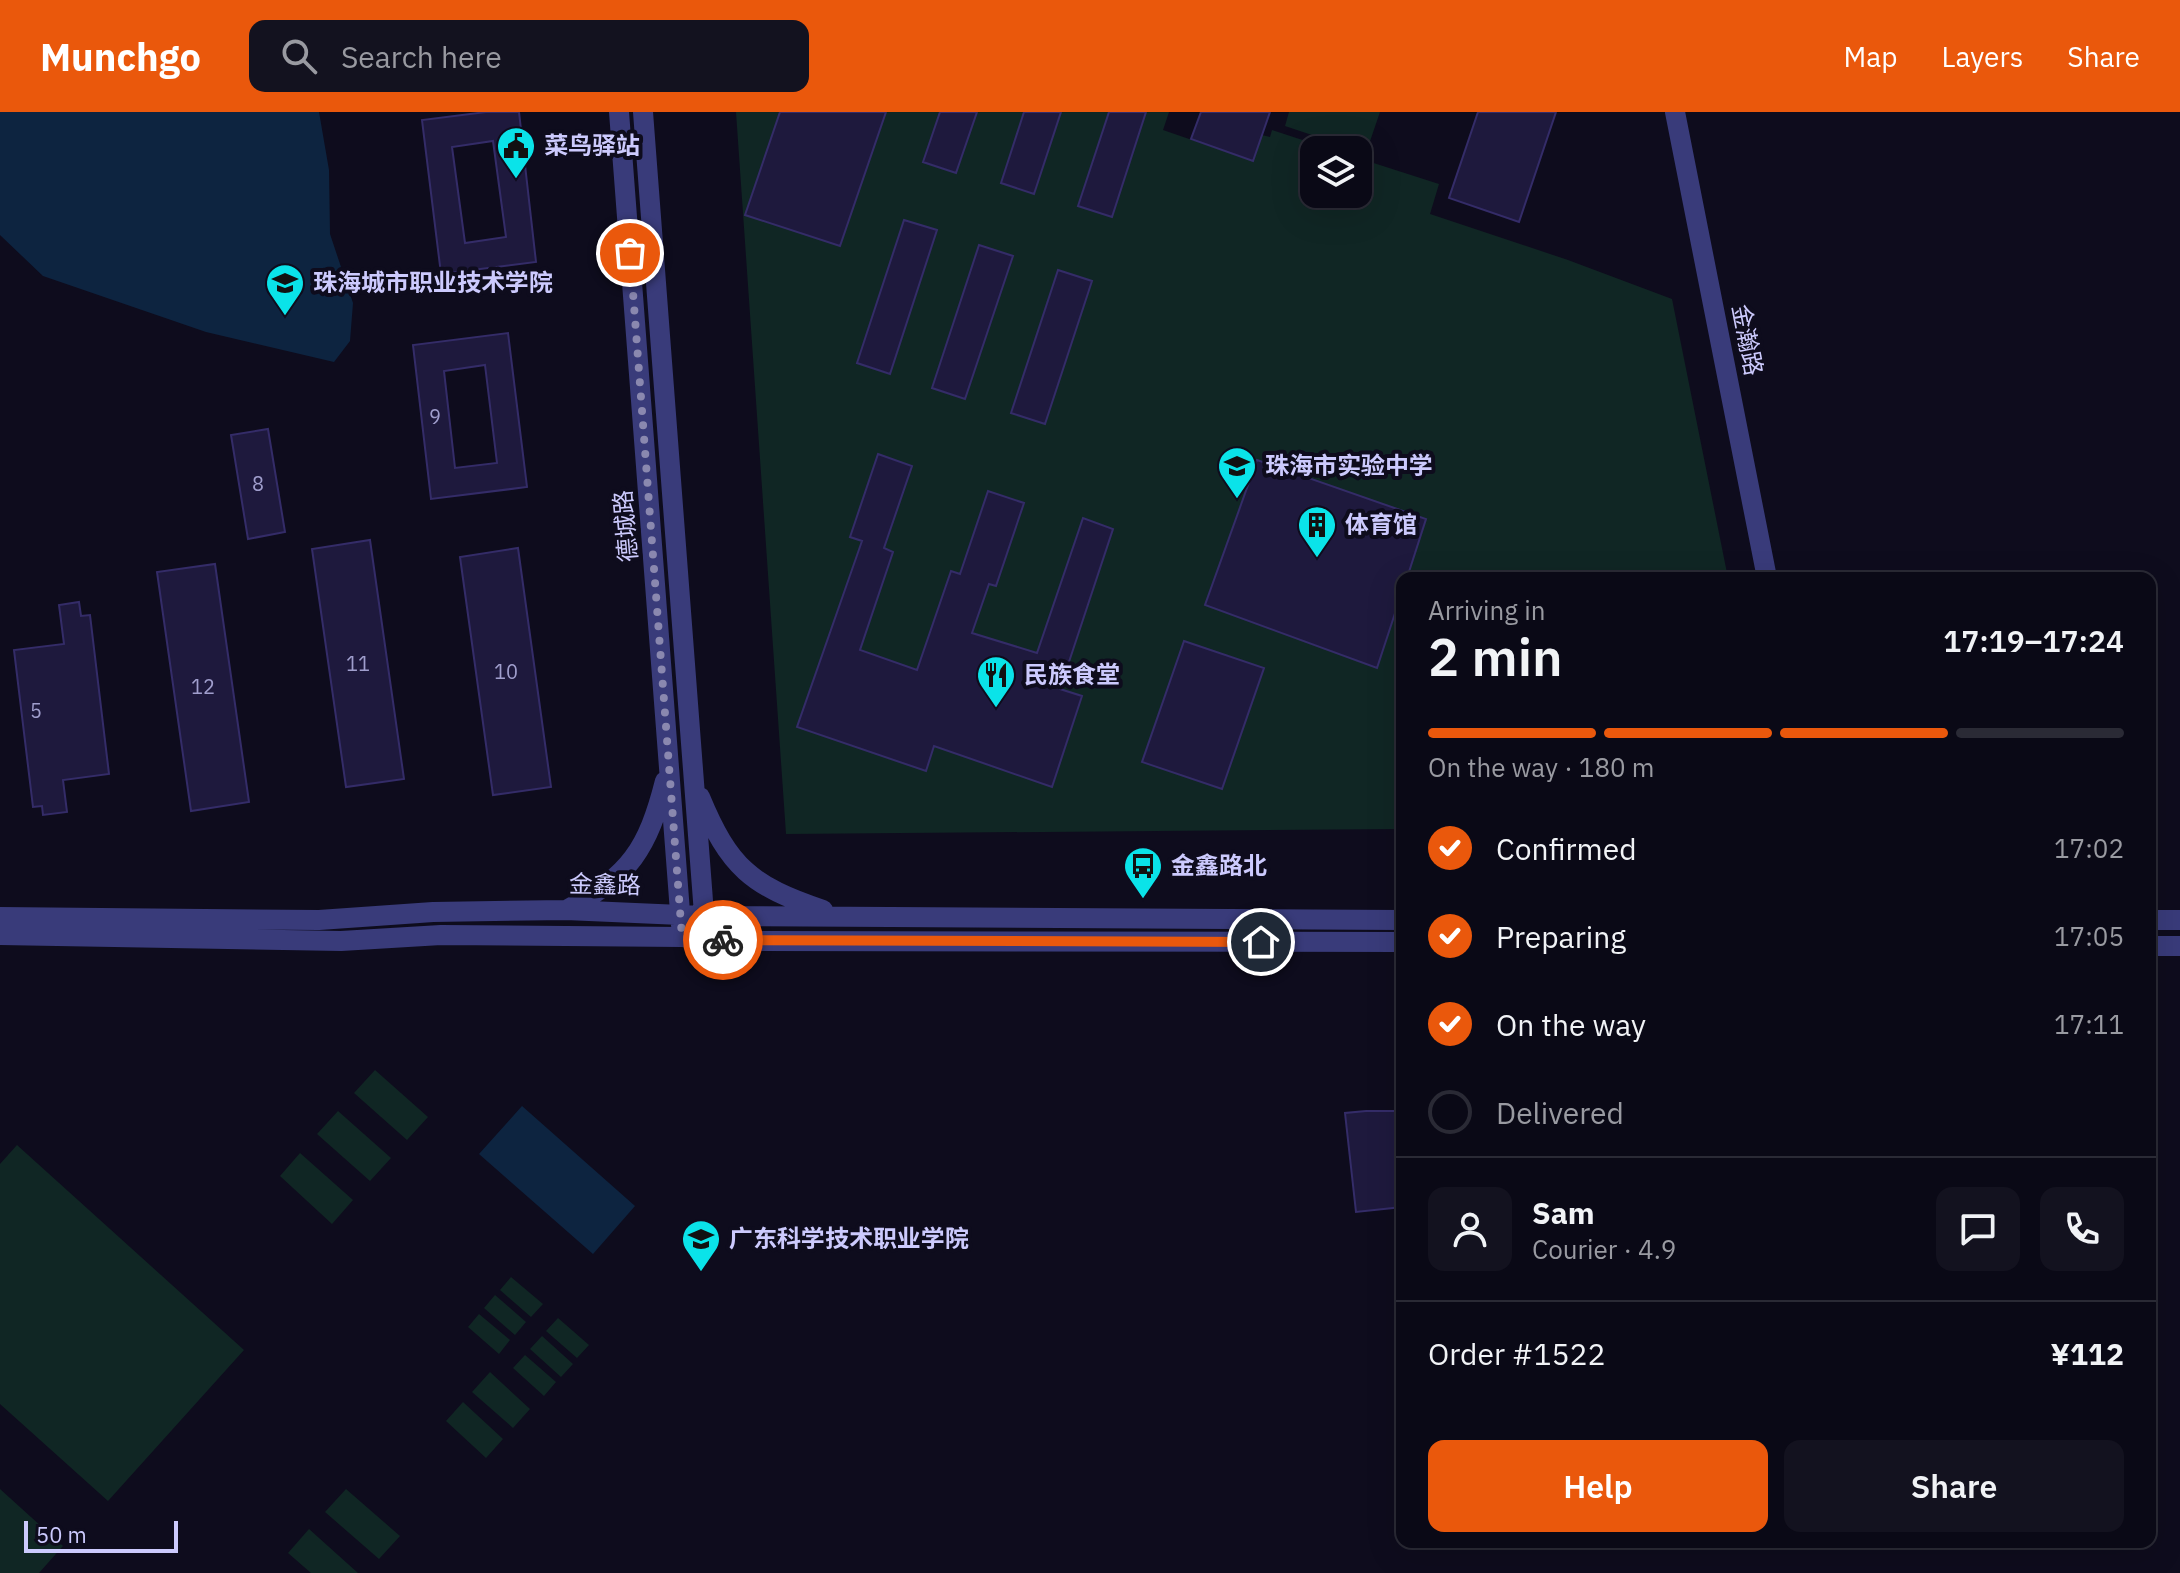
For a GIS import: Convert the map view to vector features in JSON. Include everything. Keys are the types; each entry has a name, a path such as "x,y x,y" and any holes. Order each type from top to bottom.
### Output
{"street":[{"name":"德城路","path":"619,112 682,937"},
{"name":"德城路","path":"643,112 706,939"},
{"name":"金瀚路","path":"1675,112 1766,572"},
{"path":"566,910 589,898 632,861 649,834 670,762"},
{"path":"694,782 714,831 730,856 747,874 791,899 842,917"},
{"name":"金鑫路","path":"0,917 319,920 433,912 566,910 704,916 1396,920"},
{"path":"2156,920 2180,920"},
{"path":"0,935 341,941 441,935 1396,942"},
{"path":"2156,946 2180,946"}],"green space":[{"name":"珠海市实验中学","path":"736,112 780,112 746,215 837,245 886,112 1169,112 1163,130 1253,161 1262,135 1270,137 1272,130 1300,139 1300,208 1372,208 1372,162 1439,184 1430,214 1672,299 1727,572 1396,572 1396,829 786,834"},
{"path":"1289,112 1380,112 1372,136 1315,136 1285,126"},
{"path":"375,1070 428,1117 407,1140 354,1093"},
{"path":"338,1111 391,1158 370,1181 317,1134"},
{"path":"17,1145 244,1350 108,1501 0,1404 0,1164"},
{"path":"300,1153 353,1200 332,1224 280,1176"},
{"path":"511,1277 543,1304 531,1317 500,1290"},
{"path":"495,1295 526,1322 515,1335 484,1308"},
{"path":"479,1314 510,1340 499,1354 468,1327"},
{"path":"558,1318 589,1345 577,1358 546,1331"},
{"path":"542,1336 573,1364 561,1377 530,1349"},
{"path":"525,1355 556,1382 544,1396 513,1368"},
{"path":"490,1372 530,1409 513,1428 472,1392"},
{"path":"463,1402 503,1439 486,1458 446,1421"},
{"path":"0,1489 63,1546 39,1573 0,1573"},
{"path":"346,1489 400,1536 379,1559 325,1512"},
{"path":"309,1529 358,1573 311,1573 288,1553"}],"water":[{"path":"0,112 319,112 329,170 330,234 353,303 350,341 334,362 206,332 43,276 0,235"},
{"path":"522,1106 635,1206 593,1254 479,1154"}],"building":[{"path":"486,112 519,112 536,262 441,274 422,120","holes":["493,141 506,237 465,243 452,147"]},
{"path":"780,112 886,112 840,246 745,215"},
{"path":"940,112 977,112 956,173 923,162"},
{"path":"1024,112 1061,112 1034,194 1001,183"},
{"path":"1109,112 1146,112 1112,217 1078,206"},
{"path":"1201,112 1270,112 1253,161 1191,139"},
{"path":"1478,112 1556,112 1519,222 1449,198"},
{"path":"904,220 937,230 890,374 857,363"},
{"path":"979,245 1013,256 965,399 932,388"},
{"path":"1058,270 1092,281 1045,424 1011,413"},
{"path":"508,333 527,487 431,499 413,345","holes":["485,365 497,463 455,468 444,371"]},
{"path":"268,429 285,532 248,539 231,435"},
{"path":"878,454 912,466 884,548 893,552 860,650 917,670 951,571 960,574 988,491 1024,503 996,586 989,584 972,633 1037,653 1083,518 1113,529 1060,689 1082,696 1052,787 934,746 926,771 797,727 862,541 850,537"},
{"name":"体育馆","path":"1257,460 1426,519 1409,572 1396,572 1396,610 1377,668 1205,605"},
{"path":"370,540 404,779 346,787 312,549"},
{"path":"518,548 551,787 493,795 460,557"},
{"path":"215,564 249,802 191,811 157,572"},
{"path":"79,602 81,616 90,615 109,774 63,780 67,812 43,815 42,806 33,807 14,650 64,644 59,605"},
{"path":"1184,641 1264,668 1222,789 1142,762"},
{"path":"1396,1111 1396,1208 1356,1212 1345,1113"}],"way so far":[{"path":"630,253 682,937 723,940"}],"place":[{"name":"菜鸟驿站","path":"516,180"},
{"name":"珠海城市职业技术学院","path":"285,317"},
{"name":"珠海市实验中学","path":"1237,500"},
{"name":"体育馆","path":"1317,559"},
{"name":"民族食堂","path":"996,709"},
{"name":"金鑫路北","path":"1143,900"},
{"name":"广东科学技术职业学院","path":"701,1273"}],"route":[{"path":"723,940 1261,942"}]}
